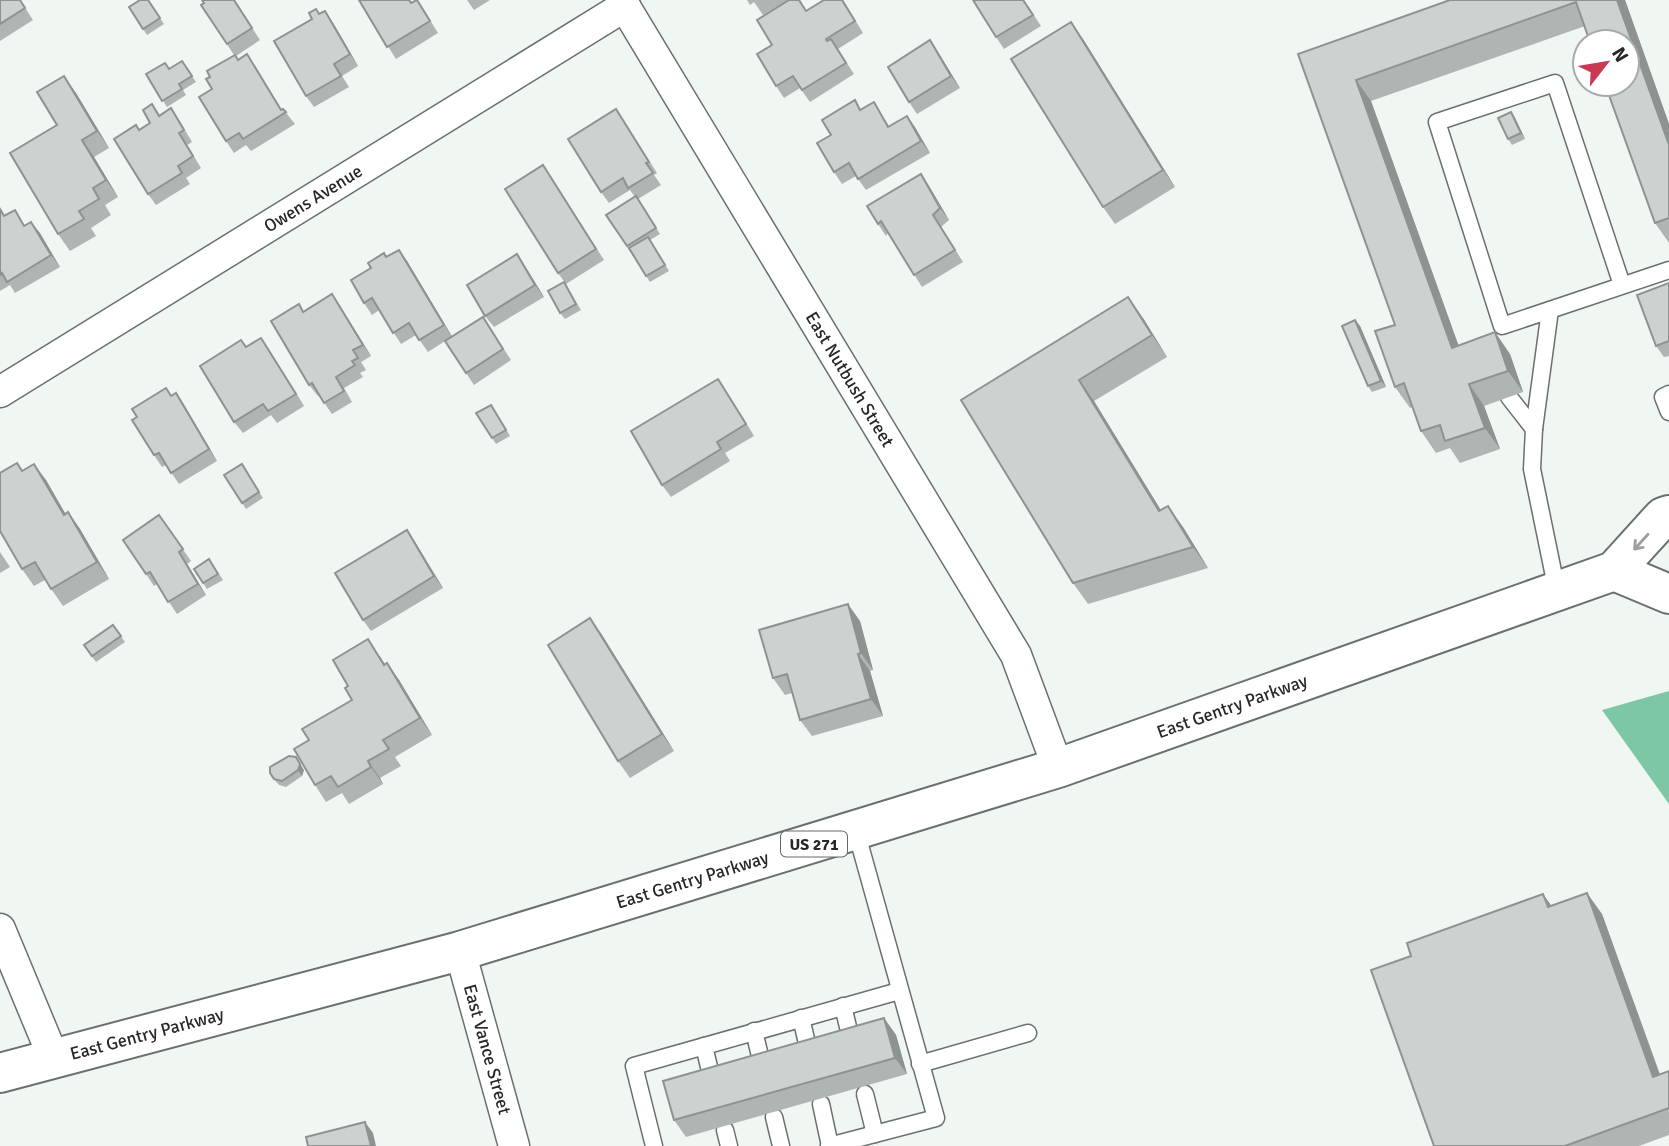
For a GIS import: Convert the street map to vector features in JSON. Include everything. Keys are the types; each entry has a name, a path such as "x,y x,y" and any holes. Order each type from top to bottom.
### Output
{"main road":[{"name":"East Gentry Parkway","path":"0,1073 460,951 1058,768 1614,571 1663,517 1669,515"},
{"path":"1614,571 1669,594"}],"street":[{"name":"Owens Avenue","path":"0,392 623,3"},
{"name":"East Nutbush Street","path":"623,3 1016,655 1058,768"},
{"path":"0,929 54,1059"},
{"name":"East Vance Street","path":"460,951 514,1146"}],"lane":[{"path":"1622,285 1555,83 1437,122 1501,331 1550,310 1669,270"},
{"path":"1550,310 1534,429 1532,469 1557,591"},
{"path":"1669,394 1663,397 1669,412"},
{"path":"1509,397 1534,429"},
{"path":"821,1104 830,1146 936,1118 856,831"},
{"path":"654,1146 634,1066 899,990"},
{"path":"843,1006 854,1054"},
{"path":"801,1018 812,1065"},
{"path":"754,1031 765,1077"},
{"path":"920,1064 1028,1033"},
{"path":"704,1046 714,1088"},
{"path":"865,1094 875,1134"},
{"path":"774,1117 781,1146"}],"green space":[{"path":"1669,691 1669,804 1602,710"}],"building":[{"path":"0,0 20,0 25,8 0,24"},
{"path":"140,0 148,0 160,18 143,29 129,7"},
{"path":"202,0 234,0 252,28 227,44 201,5 204,3"},
{"path":"359,0 409,0 411,3 417,0 430,21 387,47"},
{"path":"789,0 799,0 806,11 824,0 842,0 855,21 826,39 831,39 846,63 802,90 793,76 776,86 757,54 772,45 757,20"},
{"path":"973,0 1023,0 1033,15 996,37"},
{"path":"1450,0 1617,0 1627,28 1585,28 1576,2 1356,80 1452,348 1495,332 1508,371 1469,384 1485,428 1445,441 1440,425 1421,431 1404,383 1395,387 1375,331 1395,325 1298,54"},
{"path":"316,9 319,14 325,11 350,54 334,64 341,76 306,96 274,41 312,19 309,13"},
{"path":"1071,22 1163,170 1103,207 1011,59"},
{"path":"930,40 951,76 909,102 888,67"},
{"path":"247,54 281,110 286,112 243,139 239,133 226,141 199,97 212,89 206,79 210,77 207,71 235,55 238,60"},
{"path":"182,61 192,76 179,84 182,89 162,101 146,74 165,63 169,69"},
{"path":"1641,67 1669,145 1669,218 1655,223 1610,98 1641,98"},
{"path":"64,76 97,131 82,140 106,180 93,188 99,199 79,211 84,219 58,234 10,153 57,125 37,92"},
{"path":"855,100 860,110 874,102 888,127 907,116 921,141 858,179 849,163 834,172 817,143 831,135 822,120"},
{"path":"152,104 159,116 171,108 184,130 179,133 193,156 178,166 182,173 148,194 114,139 136,125 139,130 150,123 143,110"},
{"path":"616,109 653,173 628,188 623,178 601,192 568,139"},
{"path":"1511,112 1521,133 1508,139 1498,118"},
{"path":"543,165 596,249 558,273 505,189"},
{"path":"921,174 940,208 933,215 955,250 914,275 881,221 878,224 867,206"},
{"path":"636,196 656,228 627,246 606,215"},
{"path":"0,209 4,216 15,210 24,226 31,222 51,255 7,282 2,273 0,275"},
{"path":"648,237 665,265 646,276 629,248"},
{"path":"399,250 444,325 419,340 409,323 393,333 372,298 364,303 351,280 371,268 368,263 384,253 386,257"},
{"path":"517,254 535,285 485,316 467,285"},
{"path":"564,282 576,304 560,313 548,291"},
{"path":"1669,283 1669,341 1656,346 1637,295"},
{"path":"332,294 363,345 353,350 358,358 352,361 355,365 336,377 344,391 324,403 312,383 309,385 271,321 299,304 303,312"},
{"path":"1128,297 1152,335 1079,380 1159,511 1168,506 1193,547 1073,583 961,400"},
{"path":"483,317 503,349 466,373 445,341"},
{"path":"1355,320 1381,381 1368,386 1342,326"},
{"path":"261,338 296,394 268,411 263,404 234,422 200,366 241,340 246,347"},
{"path":"718,379 746,424 717,442 721,449 662,485 631,431"},
{"path":"166,388 171,396 176,393 209,449 171,473 159,453 154,455 132,420 137,417 132,409"},
{"path":"491,405 506,430 492,438 476,413"},
{"path":"17,463 22,471 34,464 64,515 68,512 97,562 51,589 35,562 22,569 0,531 0,473"},
{"path":"242,464 259,492 242,503 224,475"},
{"path":"159,515 183,549 179,552 198,584 168,602 150,572 146,574 123,540"},
{"path":"407,530 434,576 363,620 335,573"},
{"path":"209,559 218,574 203,583 194,569"},
{"path":"848,604 871,699 800,720 787,674 773,678 759,630"},
{"path":"590,618 662,734 618,761 548,645"},
{"path":"113,625 121,636 92,656 84,645"},
{"path":"368,639 384,665 387,663 420,718 383,740 389,749 368,761 371,767 338,787 331,776 315,785 294,749 309,740 302,729 352,700 345,688 348,686 333,660"},
{"path":"289,756 296,757 300,764 298,770 282,781 274,779 270,767"},
{"path":"1587,893 1653,1077 1669,1071 1669,1108 1565,1146 1434,1146 1371,970 1411,956 1407,943 1543,894 1548,907"},
{"path":"884,1018 895,1058 674,1120 663,1081"},
{"path":"365,1122 371,1146 308,1146 306,1137"}]}
